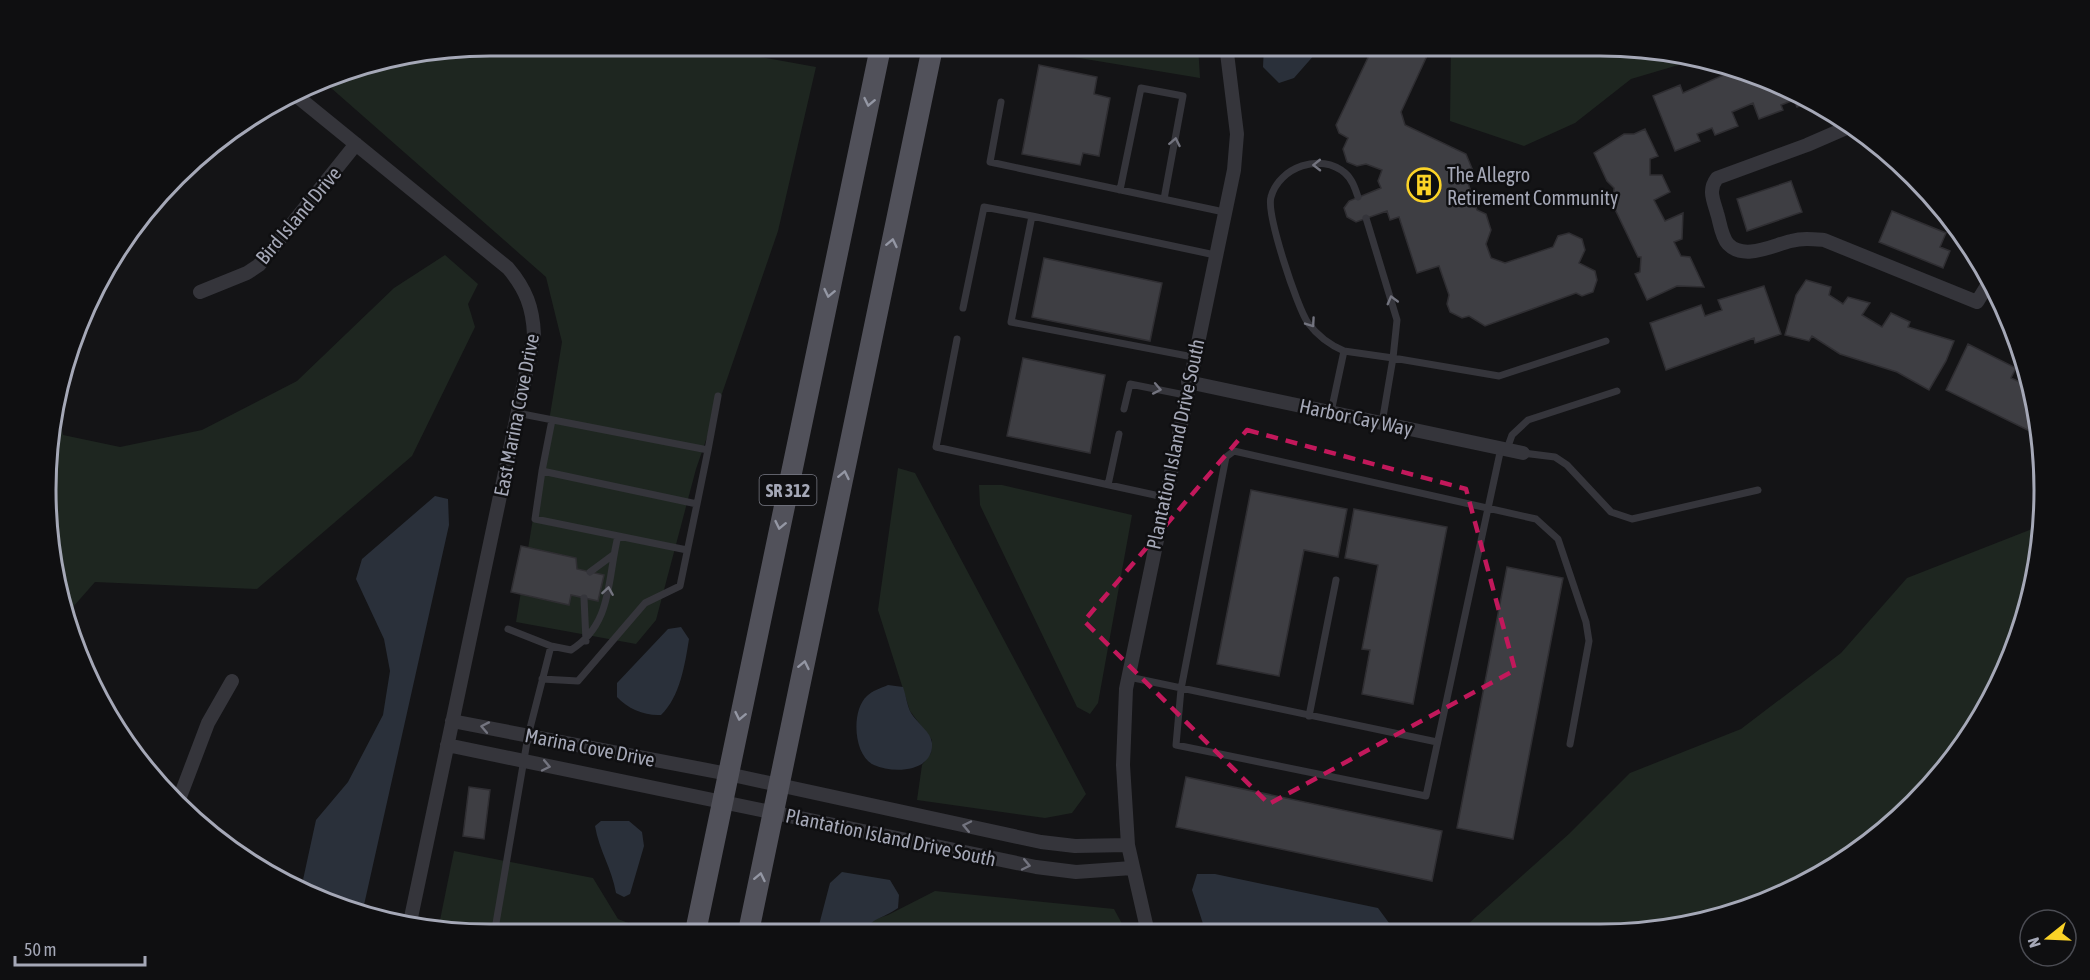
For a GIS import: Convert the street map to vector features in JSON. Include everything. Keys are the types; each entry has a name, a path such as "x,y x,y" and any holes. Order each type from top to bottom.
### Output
{"main road":[{"name":"SR 312","path":"696,924 879,56"},
{"name":"SR 312","path":"750,924 931,56"}],"street":[{"name":"Plantation Island Drive South","path":"1146,924 1128,845 1122,765 1128,677 1186,388 1234,170 1237,134 1227,56"},
{"name":"East Marina Cove Drive","path":"300,99 508,268 520,282 529,299 534,335 411,917"},
{"path":"1842,130 1717,178 1712,184 1711,193 1729,244 1736,249 1748,251 1767,249 1807,238 1824,240 1977,302 1985,289"},
{"name":"Bird Island Drive","path":"200,292 259,265 356,144"},
{"name":"Harbor Cay Way","path":"1186,388 1331,412 1523,453"},
{"path":"181,795 208,723 232,681"},
{"name":"Marina Cove Drive","path":"450,733 528,735 728,774"},
{"name":"Marina Cove Drive","path":"450,733 524,761 722,802"},
{"name":"Plantation Island Drive South","path":"728,774 1041,842 1075,846 1128,845"},
{"name":"Plantation Island Drive South","path":"722,802 1036,867 1076,872 1132,868"}],"lane":[{"path":"1120,190 1141,88 1183,96 1164,199"},
{"path":"1001,102 990,162 1224,212"},
{"path":"1358,197 1352,181 1340,169 1334,166 1311,164 1295,168 1278,183 1269,206 1278,240 1307,322 1332,346 1344,351 1498,376 1606,340"},
{"path":"963,308 984,207 1215,255"},
{"path":"1032,216 1011,322 1193,357"},
{"path":"1366,218 1397,320 1382,423"},
{"path":"957,339 936,447 1164,497"},
{"path":"1331,412 1344,351"},
{"path":"1124,409 1130,384 1186,388"},
{"path":"1570,744 1589,641 1586,622 1558,539 1536,519 1488,506 1234,451 1226,458 1181,689 1176,746 1426,796 1488,506 1504,449 1512,435 1528,420 1617,391"},
{"path":"542,679 578,681 645,603 680,586 718,396"},
{"path":"517,413 708,450"},
{"path":"552,420 535,519 687,550"},
{"path":"1108,485 1119,434"},
{"path":"1523,453 1555,457 1567,465 1611,512 1632,519 1758,490"},
{"path":"542,471 697,504"},
{"path":"508,629 551,646 571,650 586,640 605,610 618,536"},
{"path":"590,572 613,555"},
{"path":"1309,716 1336,580"},
{"path":"584,598 586,640"},
{"path":"496,924 528,735 551,646"},
{"path":"1128,677 1437,742"}],"highlighted area":[{"path":"1247,430 1466,489 1515,670 1269,804 1084,621"}],"shaded area":[{"path":"462,56 754,56 816,67 778,231 696,469 656,620 636,644 516,622 562,342 546,277 330,87 378,70 433,59"},
{"path":"1067,56 1199,56 1200,78"},
{"path":"1264,56 1313,56 1294,78 1279,83 1263,67"},
{"path":"1451,56 1628,56 1683,64 1631,79 1575,123 1524,146 1450,121"},
{"path":"445,255 478,284 468,304 475,327 412,456 257,589 95,582 72,608 59,547 56,518 56,462 61,424 63,435 120,447 202,430 297,381 394,288"},
{"path":"898,468 915,473 1086,794 1072,813 1045,818 917,800 922,765 931,753 932,740 910,711 878,610"},
{"path":"979,485 1002,485 1132,515 1098,703 1090,714 1077,707 980,505"},
{"path":"435,496 448,499 449,525 364,905 303,882 316,820 348,782 383,715 390,671 384,639 356,579 362,559"},
{"path":"2033,529 2020,602 1990,682 1945,755 1907,797 1865,835 1792,880 1712,910 1657,921 1628,924 1468,924 1570,833 1630,773 1741,729 1841,653 1907,578"},
{"path":"681,627 689,639 681,680 667,708 661,715 655,715 643,713 626,705 617,697 617,683 668,629"},
{"path":"888,685 903,687 911,713 931,739 931,753 920,765 902,770 882,768 867,760 858,743 858,711 862,703 871,693"},
{"path":"601,821 629,821 642,832 644,846 630,894 624,897 616,893 599,843 595,826"},
{"path":"454,851 593,878 618,919 631,924 462,924 440,922"},
{"path":"842,872 890,880 899,895 898,908 871,924 819,924 830,883"},
{"path":"1197,874 1215,874 1378,908 1390,924 1203,924 1192,890"},
{"path":"935,891 1114,909 1122,924 868,924 870,921 888,915"}],"building":[{"name":"The Allegro Retirement Community","path":"1369,56 1427,56 1401,112 1405,125 1466,154 1473,171 1468,183 1477,210 1486,214 1491,230 1486,244 1491,258 1505,263 1553,247 1558,236 1569,233 1582,239 1585,250 1579,263 1595,271 1597,280 1593,292 1582,296 1576,293 1485,326 1469,316 1462,318 1450,312 1447,304 1449,295 1439,266 1417,273 1399,217 1390,220 1387,211 1356,222 1347,217 1344,208 1349,201 1381,188 1378,181 1382,170 1366,164 1357,166 1347,162 1343,149 1348,138 1339,133 1336,125"},
{"path":"1039,65 1097,77 1094,94 1110,98 1099,156 1083,153 1080,165 1022,154"},
{"path":"1725,74 1793,100 1781,105 1783,110 1759,119 1753,103 1732,112 1738,126 1715,135 1712,128 1697,134 1700,141 1675,151 1653,96 1680,85 1683,93"},
{"path":"1645,129 1658,156 1650,159 1650,175 1662,175 1670,192 1654,200 1665,221 1683,213 1682,239 1674,242 1681,256 1690,257 1704,287 1677,286 1647,300 1635,274 1640,272 1641,257 1638,257 1613,205 1614,188 1607,181 1594,153 1624,134 1634,134"},
{"path":"1791,181 1802,212 1747,231 1737,199"},
{"path":"1892,211 1946,233 1940,247 1950,251 1943,268 1879,242"},
{"path":"1044,258 1162,283 1150,341 1032,317"},
{"path":"1806,280 1831,287 1829,295 1843,304 1848,297 1870,303 1862,315 1882,327 1891,313 1910,322 1908,327 1954,341 1946,361 1929,390 1897,372 1840,354 1812,336 1809,341 1785,335 1796,295"},
{"path":"1764,286 1781,334 1755,343 1754,338 1666,370 1650,323 1701,305 1705,316 1722,310 1718,300"},
{"path":"1968,344 2016,368 2011,378 2021,383 2031,431 1946,390"},
{"path":"1023,358 1105,375 1090,453 1007,436"},
{"path":"1251,490 1347,509 1338,557 1304,550 1279,676 1217,664"},
{"path":"1354,509 1447,527 1413,704 1362,694 1370,650 1362,649 1378,565 1345,558"},
{"path":"521,546 576,558 577,569 604,575 598,601 571,595 569,605 511,592"},
{"path":"1507,567 1563,578 1513,839 1457,828"},
{"path":"1186,777 1442,831 1432,881 1176,827"},
{"path":"469,787 490,790 484,839 463,836"}],"place":[{"name":"The Allegro Retirement Community","path":"1424,185"}]}
